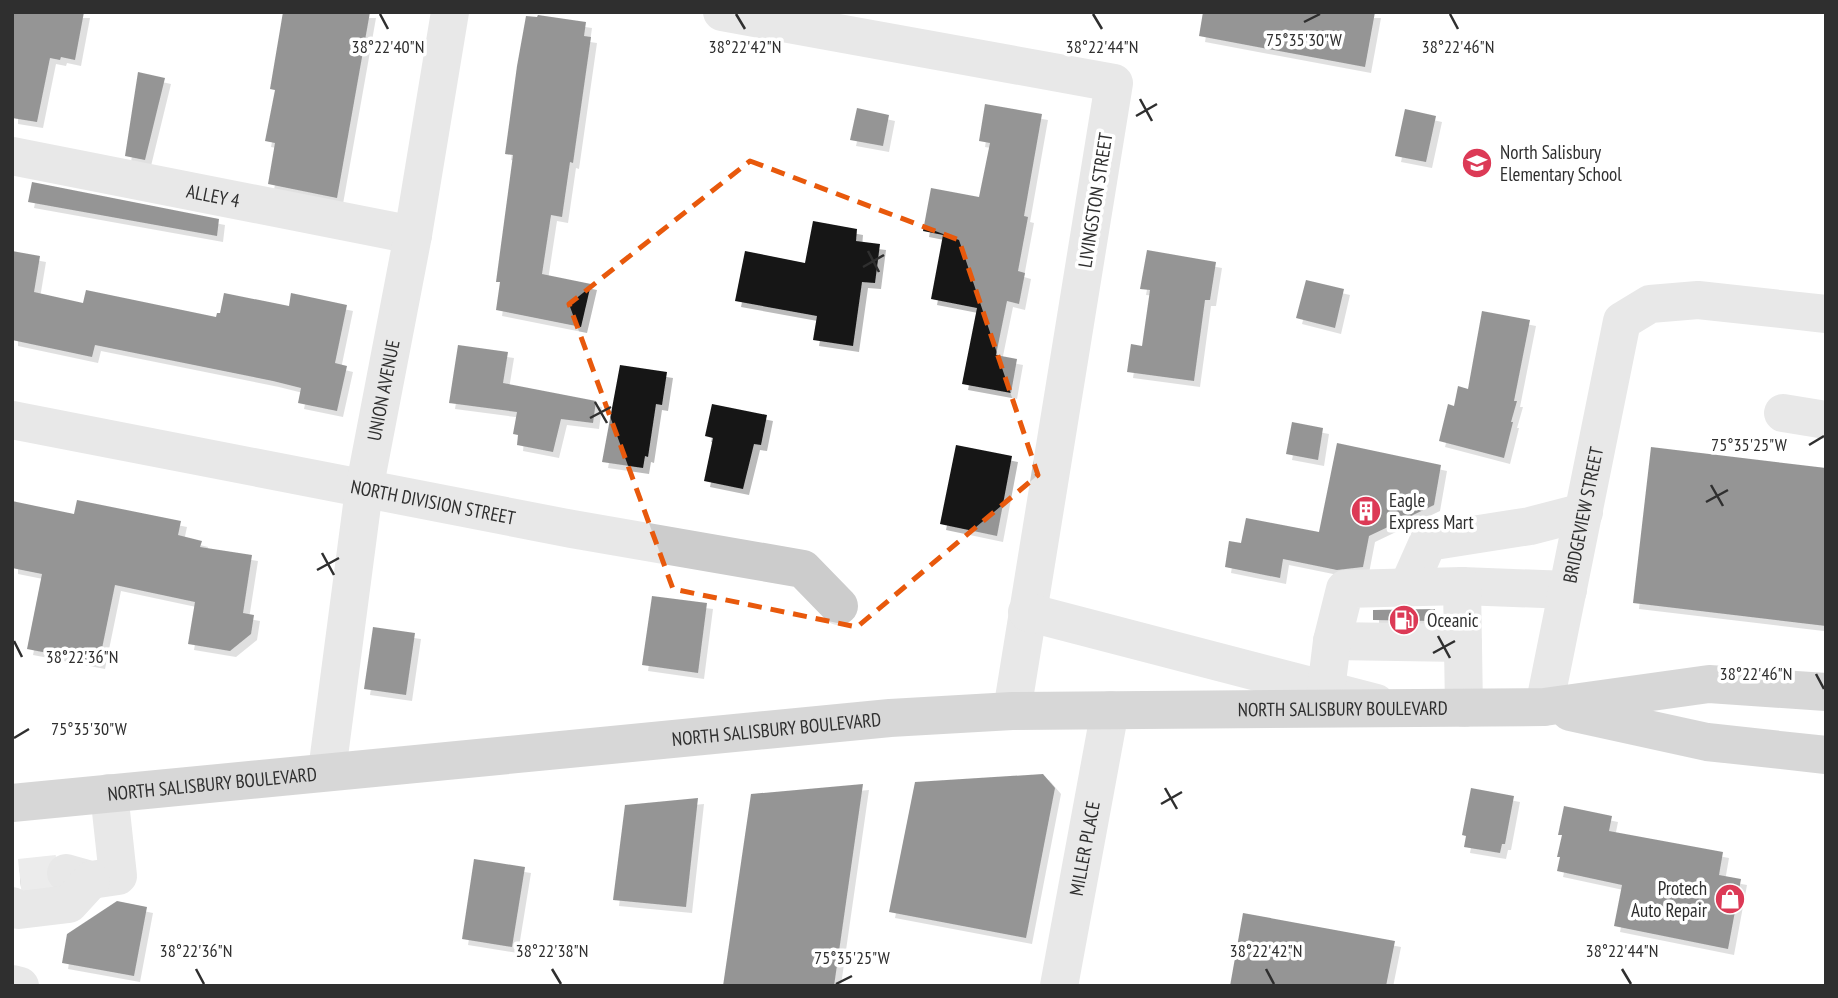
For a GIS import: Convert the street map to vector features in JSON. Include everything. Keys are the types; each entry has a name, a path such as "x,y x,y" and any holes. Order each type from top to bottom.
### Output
{"main road":[{"name":"NORTH SALISBURY BOULEVARD","path":"12,803 864,721 1012,711 1544,707 1709,684 1826,692"},
{"name":"NORTH SALISBURY BOULEVARD","path":"1544,707 1707,742 1826,755"}],"street":[{"name":"UNION AVENUE","path":"327,771 364,490 413,235 450,12"},
{"name":"LIVINGSTON STREET","path":"722,12 1114,83 1012,711"},
{"name":"ALLEY 4","path":"12,156 413,235"},
{"name":"BRIDGEVIEW STREET","path":"1544,707 1622,321 1650,304 1698,300 1826,314"},
{"path":"1783,413 1826,420"},
{"name":"NORTH DIVISION STREET","path":"12,420 364,490 803,569 839,606"},
{"path":"1409,587 1428,542 1530,526 1584,512"},
{"path":"1326,690 1332,641 1345,589 1462,586 1568,590"},
{"path":"1462,586 1464,708"},
{"path":"1027,612 1399,709"},
{"path":"1332,641 1463,643"},
{"name":"MILLER PLACE","path":"1059,986 1110,710"},
{"path":"15,889 19,910 69,904 78,876 118,876 109,793"},
{"path":"12,984 20,986"}],"highlighted area":[{"path":"750,161 959,240 1038,475 857,627 673,589 569,304"}],"building":[{"path":"12,12 84,12 75,60 50,58 37,122 12,118"},
{"path":"283,12 370,12 337,198 268,184 275,143 265,141 275,90 270,89"},
{"path":"1203,12 1375,12 1365,67 1199,36"},
{"path":"538,15 586,22 584,36 591,37 573,163 570,162 562,217 551,215 542,274 591,284 581,327 496,310 500,282 496,282 513,155 505,154 517,66 526,16"},
{"path":"138,72 165,78 145,160 125,156"},
{"path":"985,104 1042,114 1024,216 1028,217 1018,271 1025,273 1019,304 1007,301 996,355 1017,359 1011,393 962,384 977,308 931,299 943,235 923,231 931,188 979,197 990,143 979,141"},
{"path":"857,108 889,115 883,146 850,140"},
{"path":"1405,109 1436,116 1426,162 1395,156"},
{"path":"32,182 219,219 217,236 28,202"},
{"path":"813,221 857,229 856,241 880,244 875,283 862,282 853,346 813,340 817,316 735,301 745,251 805,263"},
{"path":"1147,250 1216,262 1210,300 1205,300 1194,381 1127,372 1131,344 1142,346 1150,290 1140,289"},
{"path":"12,251 40,256 34,292 83,303 86,290 216,317 217,313 220,313 224,293 289,306 291,293 347,305 335,363 347,366 337,411 298,403 301,388 273,381 95,345 92,357 12,340"},
{"path":"1306,280 1344,289 1335,328 1296,318"},
{"path":"1482,311 1530,320 1514,401 1517,401 1504,458 1439,441 1448,404 1454,406 1458,386 1468,389"},
{"path":"458,345 508,352 503,383 596,401 593,423 561,419 553,452 517,445 518,435 513,434 517,412 449,403"},
{"path":"620,365 667,372 662,405 656,404 648,457 645,456 643,468 602,462"},
{"path":"712,404 767,415 761,445 754,444 743,489 704,481 713,438 705,436"},
{"path":"1292,422 1323,428 1318,460 1286,454"},
{"name":"Eagle Express Mart","path":"1337,443 1441,465 1434,505 1369,536 1363,567 1337,570 1283,559 1280,578 1225,567 1229,541 1241,543 1246,518 1319,532"},
{"path":"956,445 1012,456 997,536 940,524"},
{"path":"1651,447 1826,468 1826,626 1633,603"},
{"path":"77,500 181,521 178,535 202,541 200,547 252,555 243,613 254,615 251,634 230,651 188,644 195,602 115,585 99,663 27,649 42,574 12,568 12,501 74,514"},
{"path":"652,596 707,603 698,673 642,665"},
{"path":"1435,609 1435,621 1373,620 1373,610"},
{"path":"373,627 415,633 406,695 364,689"},
{"path":"1043,774 1055,788 1026,938 889,912 915,782"},
{"path":"863,784 834,986 723,986 751,794"},
{"path":"1471,788 1514,796 1505,844 1502,844 1500,853 1464,847 1466,836 1462,835"},
{"path":"698,798 686,907 613,900 625,805"},
{"path":"1564,806 1612,816 1609,831 1723,852 1719,875 1741,879 1728,949 1614,926 1622,885 1557,871 1562,835 1558,835"},
{"path":"51,858 45,868 48,884 21,887 19,860"},
{"path":"474,859 525,867 512,947 462,939"},
{"path":"117,901 147,907 134,976 62,963 67,934"},
{"path":"1243,913 1395,941 1386,986 1230,986"}],"tunnel":[{"path":"20,878 66,873"}],"place":[{"name":"North Salisbury Elementary School","path":"1477,163"},
{"name":"Eagle Express Mart","path":"1366,511"},
{"name":"Oceanic","path":"1404,620"},
{"name":"Protech Auto Repair","path":"1730,899"}]}
